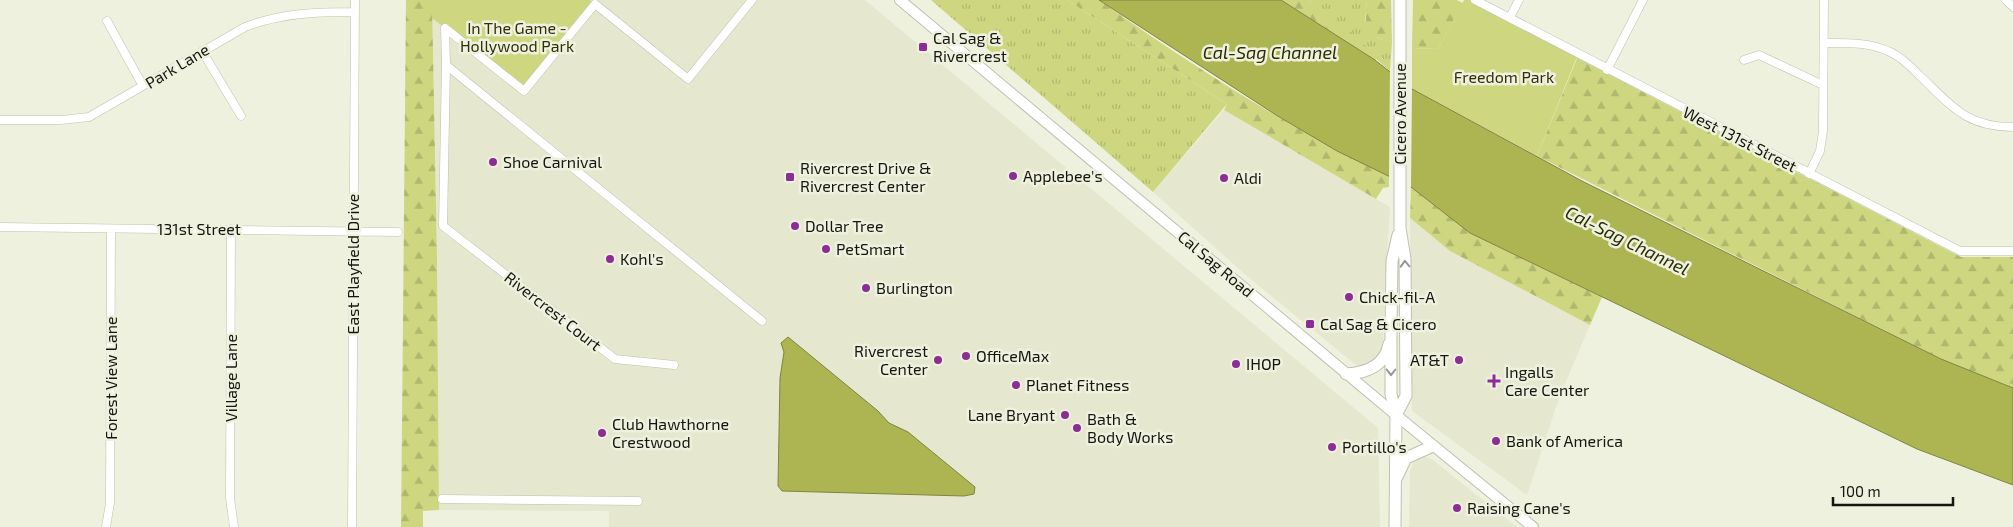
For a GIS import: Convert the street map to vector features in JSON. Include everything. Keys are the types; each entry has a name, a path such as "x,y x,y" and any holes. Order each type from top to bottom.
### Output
{"main road":[{"name":"Cal Sag Road","path":"900,0 1346,374 1533,527"},
{"name":"Cicero Avenue","path":"1396,415 1406,396 1405,259 1400,228 1400,0"},
{"name":"Cicero Avenue","path":"1395,527 1396,415 1391,394 1392,261 1400,228"},
{"path":"1346,374 1361,373 1380,363 1388,348 1391,328"},
{"path":"1395,480 1406,458 1433,446"}],"street":[{"name":"East Playfield Drive","path":"352,527 355,0"},
{"path":"752,0 688,79 595,4 524,92 445,28 446,65 762,321"},
{"name":"West 131st Street","path":"1475,0 1960,251 2013,251"},
{"path":"1510,17 1519,0"},
{"path":"1608,70 1643,0"},
{"path":"1809,174 1820,151 1823,131 1824,0"},
{"path":"2006,0 2013,7"},
{"name":"Park Lane","path":"0,120 61,120 89,117 240,30 272,18 300,12 355,12"},
{"path":"107,21 143,86"},
{"path":"1824,43 1862,44 1889,51 1908,65 1959,113 1978,123 2013,127"},
{"path":"202,51 242,116"},
{"path":"1744,60 1759,55 1823,85"},
{"name":"Rivercrest Court","path":"446,65 443,226 615,359 674,365"},
{"name":"131st Street","path":"0,227 398,232"},
{"name":"Forest View Lane","path":"106,527 110,503 111,229"},
{"name":"Village Lane","path":"232,230 230,498 234,527"},
{"path":"442,499 638,501"}],"shaded area":[{"name":"Rivercrest Center","path":"432,0 865,0 1378,428 1380,527 609,527 609,511 439,510"},
{"path":"1224,110 1390,207 1383,349 1379,360 1362,367 1356,365 1248,277 1153,192"},
{"path":"1410,218 1450,251 1590,325 1559,398 1527,495 1412,411"},
{"path":"1424,456 1433,460 1517,527 1409,527 1410,471 1414,460"}],"green space":[{"path":"406,0 432,0 439,510 423,511 423,527 401,527"},
{"name":"In The Game - Hollywood Park","path":"432,0 590,0 595,4 524,91 432,18"},
{"path":"931,0 1067,0 1227,104 1153,192"},
{"path":"1067,0 1099,0 1240,94 1314,137 1389,176 1389,187 1383,188 1376,199 1224,110 1227,104"},
{"path":"1281,0 1309,0 1352,33 1378,58 1375,60"},
{"path":"1309,0 1367,0 1365,20 1378,38 1392,42 1390,71"},
{"path":"1367,0 1391,0 1392,42 1376,36 1368,28 1366,22"},
{"path":"1413,0 1457,0 1463,3 1438,49 1412,48"},
{"name":"Freedom Park","path":"1464,0 1475,0 1578,54 1537,156 1412,89 1412,48 1438,49"},
{"path":"1577,58 1961,257 2013,257 2013,388 1941,359 1537,156"},
{"path":"1411,187 1470,233 1602,297 1590,325 1450,251 1410,218"}],"water":[{"name":"Cal-Sag Channel","path":"1099,0 1281,0 1375,60 1412,89 1582,181 1941,359 2013,388 2013,485 1917,449 1470,233 1411,187 1337,151 1276,115"},
{"path":"788,337 878,411 889,423 908,432 975,487 974,494 964,496 782,491 778,486 780,378 784,352 781,343"}],"pier":[{"path":"1390,67 1412,85 1411,187 1405,187 1389,179"}],"place":[{"name":"Cal Sag & Rivercrest","path":"923,47"},
{"name":"Shoe Carnival","path":"493,162"},
{"name":"Applebee's","path":"1013,176"},
{"name":"Rivercrest Drive & Rivercrest Center","path":"790,177"},
{"name":"Aldi","path":"1224,178"},
{"name":"Dollar Tree","path":"795,226"},
{"name":"PetSmart","path":"826,249"},
{"name":"Kohl's","path":"610,259"},
{"name":"Burlington","path":"866,288"},
{"name":"Chick-fil-A","path":"1349,297"},
{"name":"Cal Sag & Cicero","path":"1310,324"},
{"name":"OfficeMax","path":"966,356"},
{"name":"Rivercrest Center","path":"938,360"},
{"name":"AT&T","path":"1459,360"},
{"name":"IHOP","path":"1236,364"},
{"name":"Ingalls Care Center","path":"1494,381"},
{"name":"Planet Fitness","path":"1016,385"},
{"name":"Lane Bryant","path":"1065,415"},
{"name":"Bath & Body Works","path":"1077,428"},
{"name":"Club Hawthorne Crestwood","path":"602,433"},
{"name":"Bank of America","path":"1496,441"},
{"name":"Portillo's","path":"1332,447"},
{"name":"Raising Cane's","path":"1457,508"}]}
